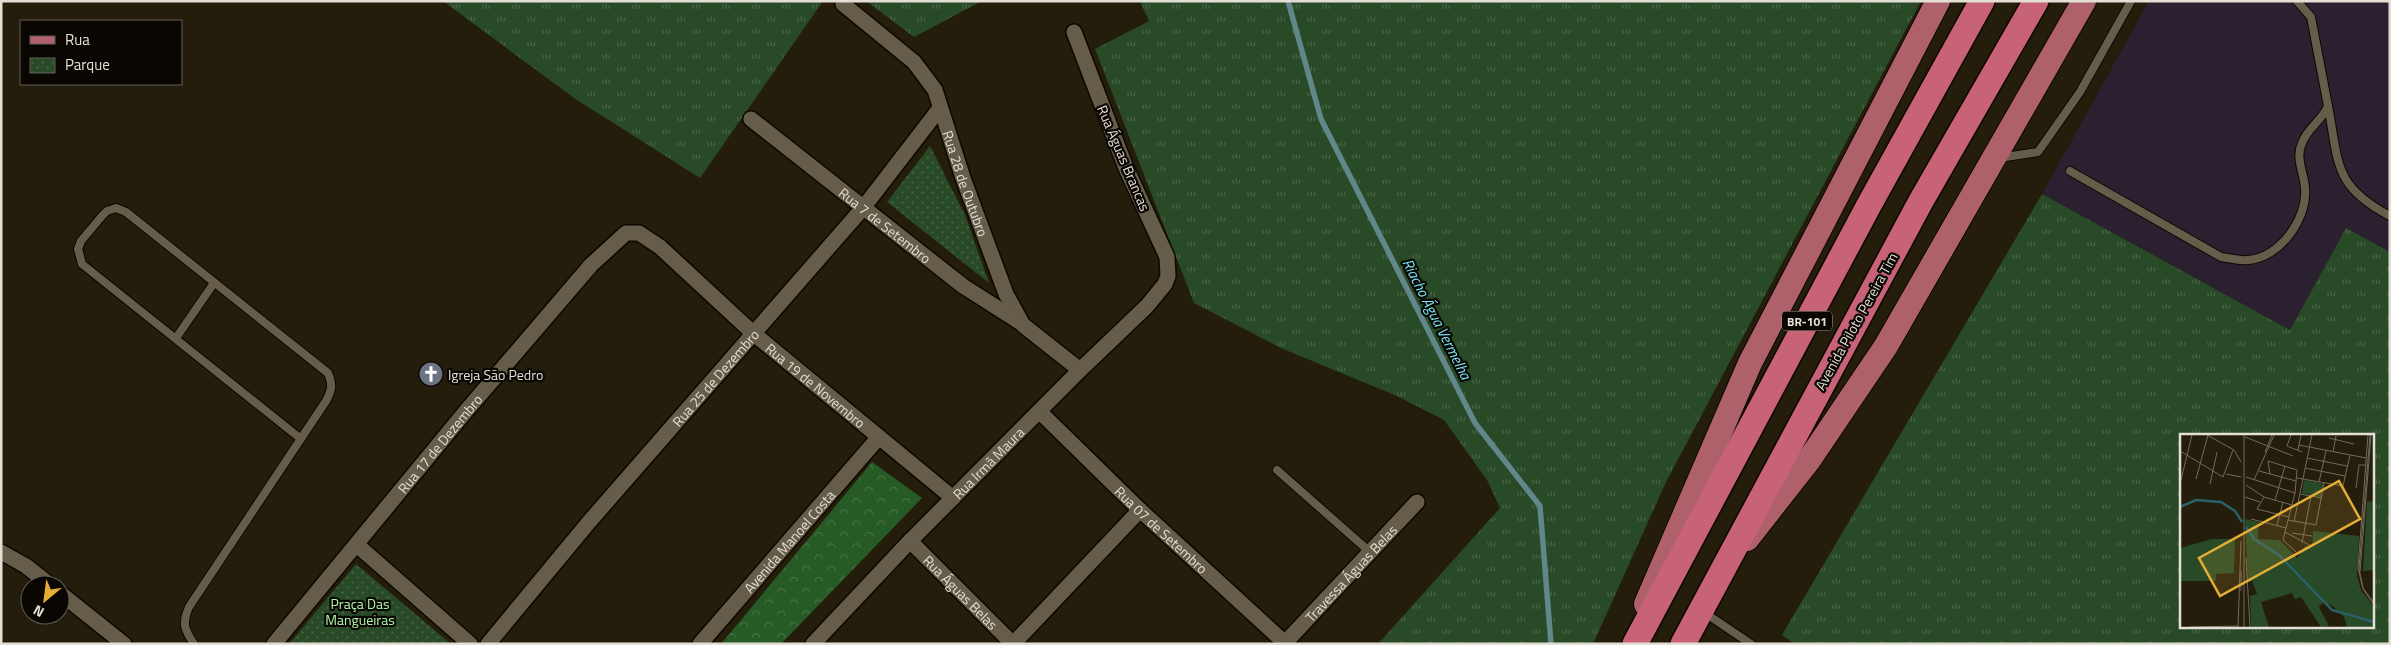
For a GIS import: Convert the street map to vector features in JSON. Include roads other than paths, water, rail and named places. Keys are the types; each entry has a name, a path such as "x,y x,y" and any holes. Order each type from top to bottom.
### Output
{"highway":[{"name":"BR-101","path":"1635,644 1869,205 1982,1"},
{"name":"Avenida Piloto Pereira Tim","path":"1683,644 1921,201 2036,1"}],"main road":[{"path":"1630,644 1750,363 1938,1"},
{"path":"1724,570 1809,460 1880,354 1995,159 2084,1"}],"street":[{"name":"Rua 28 de Outubro","path":"843,4 914,62 935,90 1006,294 1023,325 1080,370"},
{"name":"Rua Águas Brancas","path":"1074,32 1126,168 1166,257 1169,268 1165,284"},
{"name":"Rua 25 de Dezembro","path":"488,644 596,515 863,208 940,108"},
{"name":"Rua 7 de Setembro","path":"751,119 963,286 1023,325"},
{"name":"Rua 19 de Novembro","path":"632,231 660,247 754,334 954,498"},
{"name":"Rua 17 de Dezembro","path":"274,644 466,411 590,266 618,238 632,231"},
{"name":"Rua Irmã Maura","path":"813,644 910,541 1080,370 1147,306 1165,284"},
{"name":"Rua 07 de Setembro","path":"1040,412 1140,510 1280,642"},
{"name":"Avenida Manoel Costa","path":"700,644 879,437"},
{"name":"Travessa Águas Belas","path":"1280,642 1417,502"},
{"path":"1013,644 1140,510"},
{"name":"Rua Águas Belas","path":"910,541 1013,644"},
{"path":"357,545 470,644"},
{"path":"1,552 26,566 37,575"},
{"path":"70,601 124,644"}],"lane":[{"path":"1995,159 2038,152 2080,92 2131,1"},
{"path":"2297,1 2311,17 2341,175 2356,195 2390,216"},
{"path":"2070,171 2221,257 2249,260 2270,252 2289,235 2303,211 2305,188 2300,165 2301,144 2312,125 2324,117 2328,106"},
{"path":"194,644 184,629 184,618 189,607 301,439 332,390 328,374 214,283 121,210 107,211 81,241 78,249 82,264 301,439"},
{"path":"176,338 214,283"},
{"path":"1277,470 1370,552"},
{"path":"1701,610 1751,644"}],"waterway":[{"name":"Riacho Água Vermelha","path":"1288,1 1321,119 1475,423 1540,506 1551,644"}],"place":[{"name":"Igreja São Pedro","path":"431,374"}],"park label":[{"name":"Praça Das Mangueiras","path":"360,612"}]}
